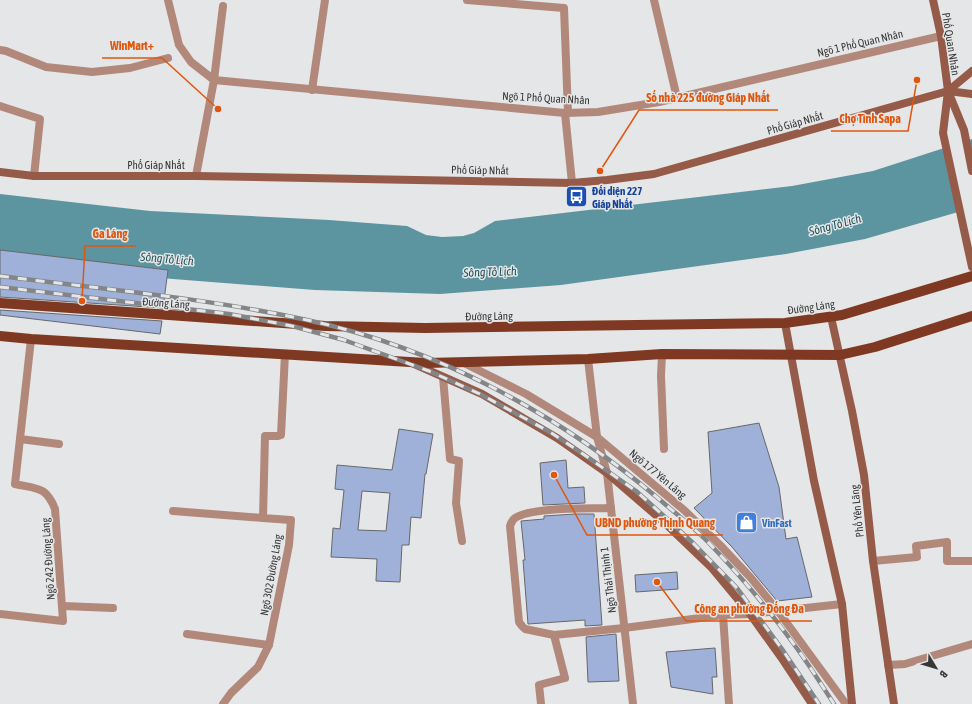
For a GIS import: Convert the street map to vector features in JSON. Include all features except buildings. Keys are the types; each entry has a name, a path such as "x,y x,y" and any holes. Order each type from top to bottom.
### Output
{"main road":[{"name":"Phố Quan Nhân","path":"933,0 941,36 948,91 943,133 972,267"},
{"path":"948,91 972,71"},
{"name":"Phố Quan Nhân","path":"948,91 964,130 972,170"},
{"path":"948,91 972,94"},
{"name":"Phố Giáp Nhất","path":"0,172 34,176 196,176 572,183 654,174 948,91"},
{"name":"Đường Láng","path":"0,303 324,326 425,328 784,323 842,315 972,276"},
{"path":"0,336 409,362 464,363 588,359 662,354 790,356 840,355 875,347 972,316"},
{"name":"Phố Yên Lãng","path":"830,317 840,355 864,475 873,561 894,704"},
{"path":"784,323 814,481 842,604 852,704"},
{"path":"409,362 482,394 557,438 607,473 665,523 711,567 750,614 812,704"}],"street":[{"path":"168,0 179,45 191,62 214,80"},
{"path":"312,90 325,0"},
{"path":"467,0 564,8 567,113 572,183"},
{"path":"654,0 677,98"},
{"path":"196,176 214,80 223,6"},
{"name":"Ngõ 1 Phố Quan Nhân","path":"214,80 567,113 598,112 677,98 941,36"},
{"path":"0,50 46,67 92,72 130,68 168,58"},
{"path":"0,106 40,119 34,176"},
{"name":"Ngõ 242 Đường Láng","path":"0,614 63,621 55,509 52,499 42,489 15,484 31,339"},
{"path":"173,511 264,518 265,436 281,435 285,354"},
{"path":"662,354 661,376 664,449"},
{"name":"Ngõ Thái Thịnh 1","path":"588,359 597,437 607,473 633,704"},
{"name":"Ngõ 177 Yên Lãng","path":"464,363 526,394 597,437 684,510 730,556 778,611 846,704"},
{"path":"443,377 450,459 459,460 456,503 462,541"},
{"path":"20,439 59,444"},
{"path":"611,508 544,510 519,516 513,519 510,526 519,622 526,629 554,635 624,628 723,615 750,614 842,604"},
{"name":"Ngõ 302 Đường Láng","path":"223,704 231,693 258,667 270,645 289,545 291,520 264,518"},
{"path":"873,561 917,558 916,546 947,542 947,562 972,561"},
{"path":"63,606 113,608"},
{"path":"723,615 729,704"},
{"path":"187,634 270,645"},
{"path":"541,704 539,685 565,678 554,635"},
{"path":"888,665 905,664 972,644"}],"water":[{"name":"Sông Tô Lịch","path":"972,139 972,208 865,239 786,254 561,285 440,294 315,290 173,279 0,262 0,194 150,211 329,220 407,226 426,235 442,237 463,236 474,233 495,221 792,186 873,171"}],"pier":[{"path":"966,139 972,171 972,210 960,214 946,145"}],"railway":[{"path":"0,276 192,300 269,312 307,320 355,332 403,348 494,388 538,412 580,439 620,468 701,535 763,603 804,658 834,704"},
{"path":"0,287 229,314 292,326 344,340 429,371 480,394 550,432 636,491 665,517 737,588 782,649 819,704"}],"place":[{"name":"Chợ Tình Sapa","path":"917,80"},
{"name":"WinMart+","path":"218,109"},
{"name":"Số nhà 225 đường Giáp Nhất","path":"600,171"},
{"name":"Đối diện 227 Giáp Nhất","path":"576,197"},
{"name":"Ga Láng","path":"82,301"},
{"name":"UBND phường Thịnh Quang","path":"554,475"},
{"name":"VinFast","path":"746,523"},
{"name":"Công an phường Đống Đa","path":"657,582"}]}
